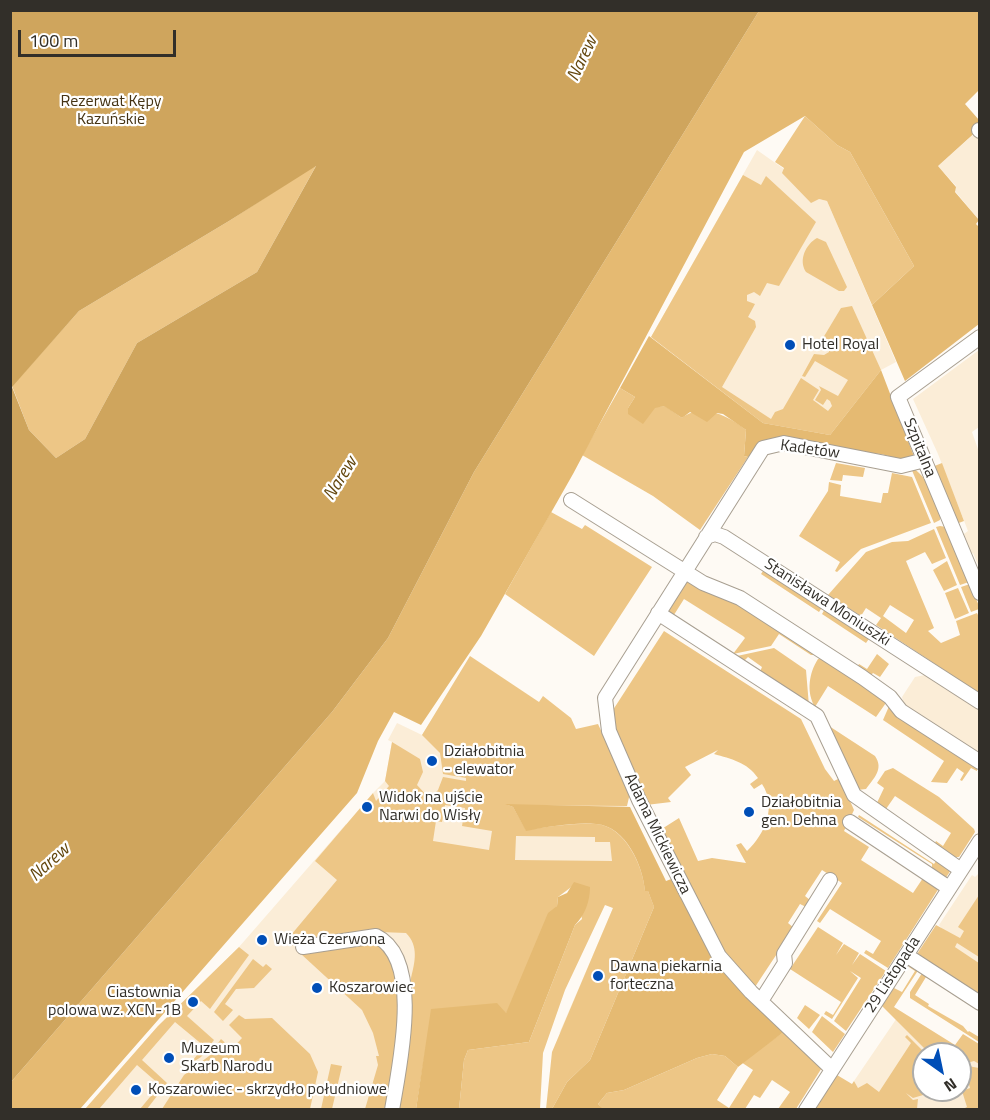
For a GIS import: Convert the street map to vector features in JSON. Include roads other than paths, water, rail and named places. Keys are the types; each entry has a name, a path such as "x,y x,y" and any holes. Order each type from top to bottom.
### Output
{"street":[{"name":"Szpitalna","path":"980,337 898,397 980,593"},
{"name":"Kadetów","path":"706,537 748,475 757,455 768,445 784,443 901,466 925,460"},
{"path":"572,500 703,583 740,598 767,615 862,677 890,697 901,711 980,762"},
{"name":"Stanisława Moniuszki","path":"706,537 715,534 728,539 980,702"},
{"path":"686,572 706,537"},
{"name":"Adama Mickiewicza","path":"686,572 605,698 609,731 656,838 719,956 729,970 832,1069"},
{"path":"658,613 817,716 854,795 961,870"},
{"path":"850,822 949,888"},
{"name":"29 Listopada","path":"806,1110 980,841"},
{"path":"761,1001 785,963 784,954 830,880"},
{"path":"303,947 376,936 385,940 391,948 400,968 405,1012 402,1051 392,1110"},
{"path":"906,955 980,1003"}],"water":[{"name":"Narew","path":"11,10 759,11 474,472 388,638 332,712 11,1082","holes":["316,166 257,272 137,343 85,439 56,458 29,430 12,387 79,311"]}],"place":[{"name":"Hotel Royal","path":"790,345"},
{"name":"Działobitnia - elewator","path":"432,761"},
{"name":"Widok na ujście Narwi do Wisły","path":"367,807"},
{"name":"Działobitnia gen. Dehna","path":"749,812"},
{"name":"Wieża Czerwona","path":"262,940"},
{"name":"Dawna piekarnia forteczna","path":"598,976"},
{"name":"Koszarowiec","path":"317,988"},
{"name":"Ciastownia polowa wz. XCN-1B","path":"193,1002"},
{"name":"Muzeum Skarb Narodu","path":"169,1058"},
{"name":"Koszarowiec - skrzydło południowe","path":"136,1090"}],"park label":[{"name":"Rezerwat Kępy Kazuńskie","path":"111,111"}]}
